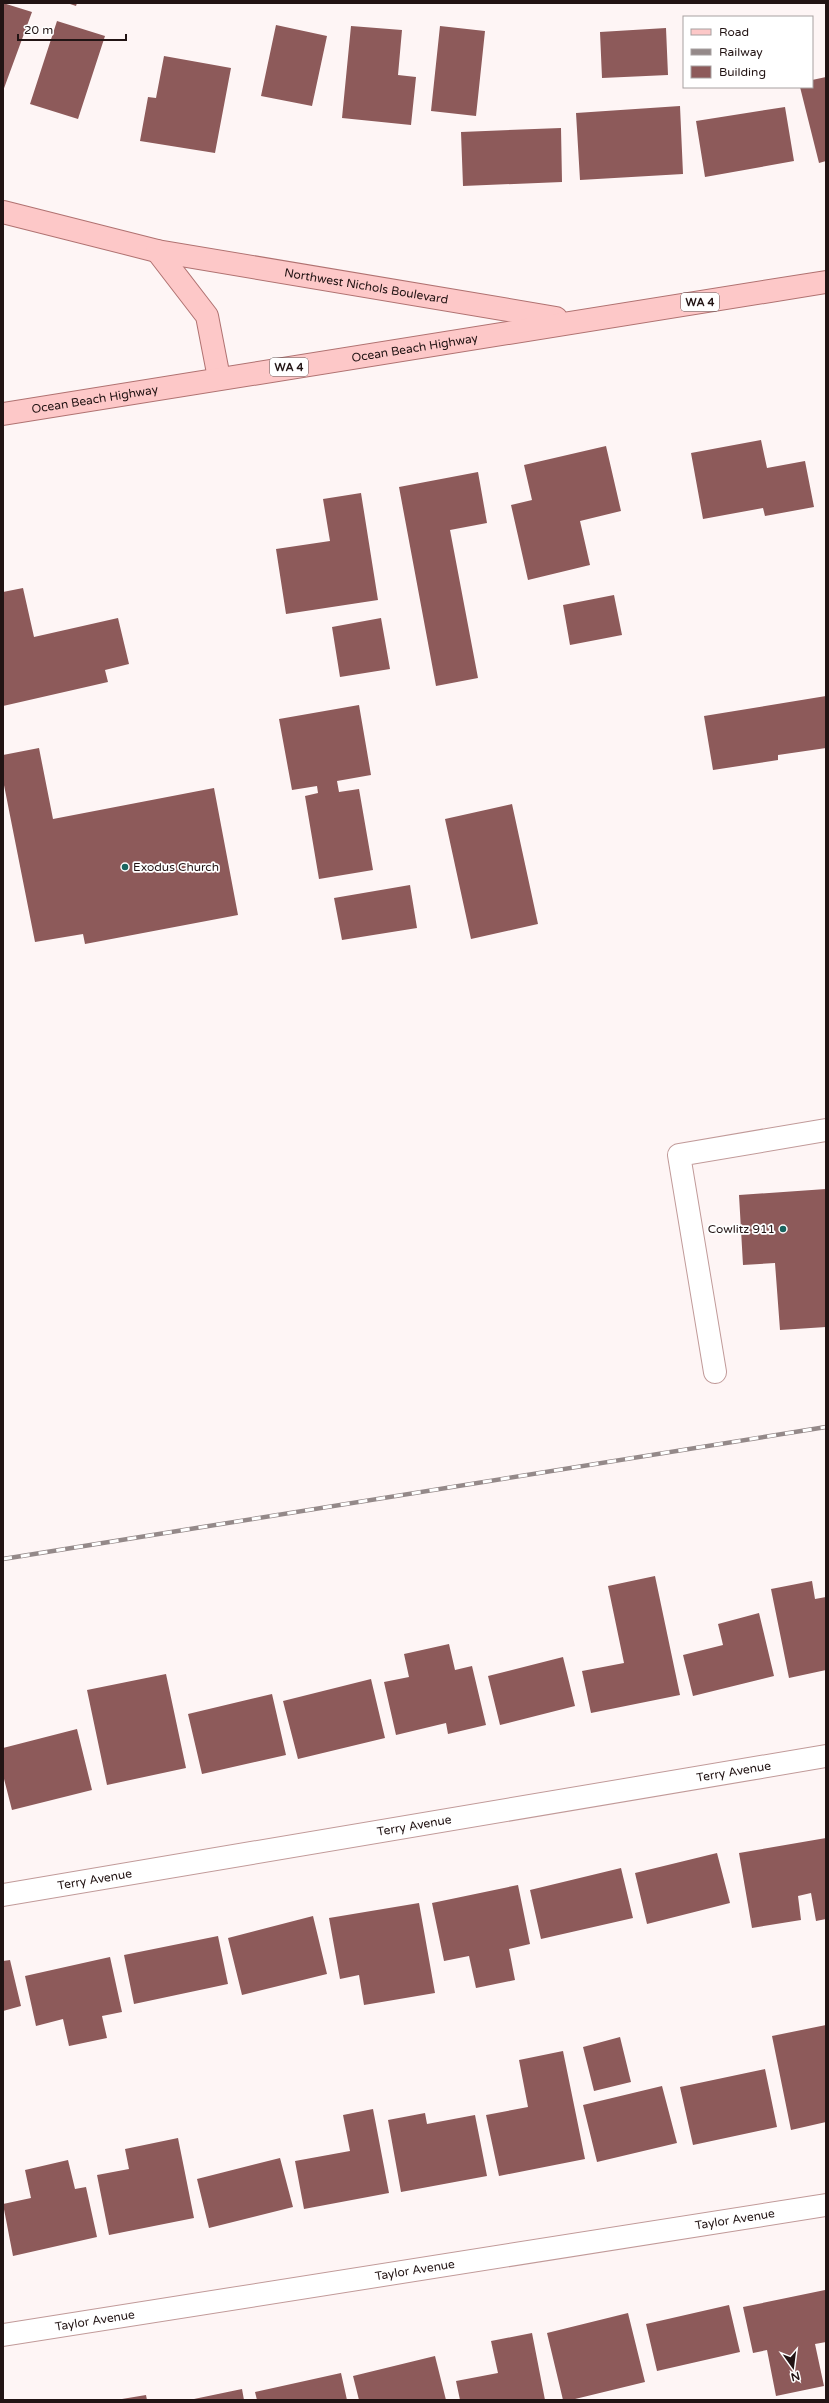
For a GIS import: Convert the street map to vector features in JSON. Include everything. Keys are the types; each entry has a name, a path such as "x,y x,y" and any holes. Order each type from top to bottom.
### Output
{"main road":[{"name":"Northwest Nichols Boulevard","path":"3,212 157,251 575,322"},
{"path":"157,251 207,316 219,378"},
{"name":"Ocean Beach Highway","path":"3,414 219,378 826,282"}],"street":[{"path":"715,1372 679,1155 826,1130"},
{"name":"Terry Avenue","path":"3,1895 826,1756"},
{"name":"Taylor Avenue","path":"3,2335 826,2205"}],"building":[{"path":"3,3 32,12 3,91"},
{"path":"67,3 77,3 76,6"},
{"path":"57,21 105,36 78,119 30,104"},
{"path":"276,25 327,36 312,106 261,96"},
{"path":"351,26 402,30 398,75 416,77 411,125 342,118"},
{"path":"440,26 485,31 476,116 431,111"},
{"path":"666,28 668,75 602,78 600,32"},
{"path":"164,56 231,68 215,153 140,141 148,97 156,98"},
{"path":"826,77 826,161 819,163 800,88 813,88 813,80"},
{"path":"680,106 683,174 580,180 576,113"},
{"path":"785,107 794,161 705,177 696,121"},
{"path":"561,128 562,182 463,186 461,132"},
{"path":"761,440 767,468 805,461 814,507 765,516 763,508 703,519 691,453"},
{"path":"606,446 621,511 580,521 590,565 528,580 511,505 532,500 524,465"},
{"path":"478,472 487,523 450,530 478,678 436,686 399,487"},
{"path":"361,493 378,600 286,614 276,549 330,541 323,499"},
{"path":"23,588 34,637 118,618 129,664 105,670 108,682 3,706 3,592"},
{"path":"614,595 622,635 570,645 563,605"},
{"path":"381,618 390,669 340,677 332,627"},
{"path":"826,696 826,748 778,755 778,760 713,770 704,716"},
{"path":"359,705 371,775 337,781 339,792 359,789 373,870 319,879 305,796 318,793 317,786 292,790 279,719"},
{"name":"Exodus Church","path":"39,748 53,819 214,788 238,915 85,944 83,934 35,942 3,780 3,755"},
{"path":"512,804 538,924 471,939 445,819"},
{"path":"410,885 417,928 342,940 334,898"},
{"name":"Cowlitz 911","path":"826,1189 826,1327 780,1330 775,1263 743,1265 739,1195"},
{"path":"655,1576 680,1695 591,1713 582,1671 624,1663 608,1586"},
{"path":"812,1581 815,1599 826,1597 826,1670 789,1678 771,1589"},
{"path":"759,1613 774,1676 693,1696 683,1655 723,1645 718,1624"},
{"path":"449,1644 455,1670 472,1666 486,1725 448,1734 446,1723 396,1735 384,1682 409,1677 404,1654"},
{"path":"563,1657 575,1706 500,1725 488,1676"},
{"path":"166,1674 186,1768 107,1785 87,1690"},
{"path":"371,1679 385,1738 298,1759 283,1701"},
{"path":"272,1694 286,1755 202,1774 188,1714"},
{"path":"77,1729 92,1790 12,1810 3,1775 3,1748"},
{"path":"826,1838 826,1919 816,1921 811,1893 798,1896 801,1920 752,1928 739,1853"},
{"path":"717,1853 730,1903 647,1924 635,1873"},
{"path":"621,1868 633,1918 541,1939 530,1890"},
{"path":"518,1885 530,1944 509,1949 515,1980 476,1988 469,1956 444,1961 432,1903"},
{"path":"419,1903 435,1993 364,2005 359,1975 340,1979 329,1918"},
{"path":"313,1916 327,1974 242,1995 228,1938"},
{"path":"218,1936 228,1984 134,2004 124,1955"},
{"path":"110,1957 122,2012 102,2016 107,2038 69,2046 63,2019 36,2026 25,1976"},
{"path":"10,1960 21,2006 3,2011 3,1961"},
{"path":"826,2025 826,2122 791,2130 772,2036"},
{"path":"620,2037 631,2082 594,2091 583,2047"},
{"path":"563,2051 585,2159 499,2176 486,2115 528,2107 519,2060"},
{"path":"765,2069 777,2127 693,2145 680,2087"},
{"path":"662,2086 677,2143 597,2162 583,2105"},
{"path":"373,2109 389,2193 304,2209 295,2161 350,2151 343,2115"},
{"path":"425,2113 427,2124 475,2115 487,2176 401,2192 388,2120"},
{"path":"178,2138 194,2218 109,2235 97,2175 129,2169 125,2149"},
{"path":"280,2158 293,2207 209,2228 197,2179"},
{"path":"68,2160 75,2189 86,2187 97,2237 13,2256 3,2204 31,2198 25,2170"},
{"path":"825,2290 826,2342 815,2344 824,2386 776,2396 767,2350 753,2353 743,2307"},
{"path":"729,2305 740,2352 657,2371 646,2324"},
{"path":"628,2313 645,2382 571,2400 563,2400 547,2333"},
{"path":"532,2333 545,2400 460,2400 456,2381 498,2373 491,2341"},
{"path":"435,2356 446,2400 359,2400 353,2376"},
{"path":"341,2373 347,2400 257,2400 255,2392"},
{"path":"242,2389 244,2400 194,2400 194,2399"},
{"path":"146,2395 147,2400 122,2400 122,2399"}],"railway":[{"path":"3,1559 826,1427"}],"place":[{"name":"Exodus Church","path":"125,867"},
{"name":"Cowlitz 911","path":"783,1229"}]}
